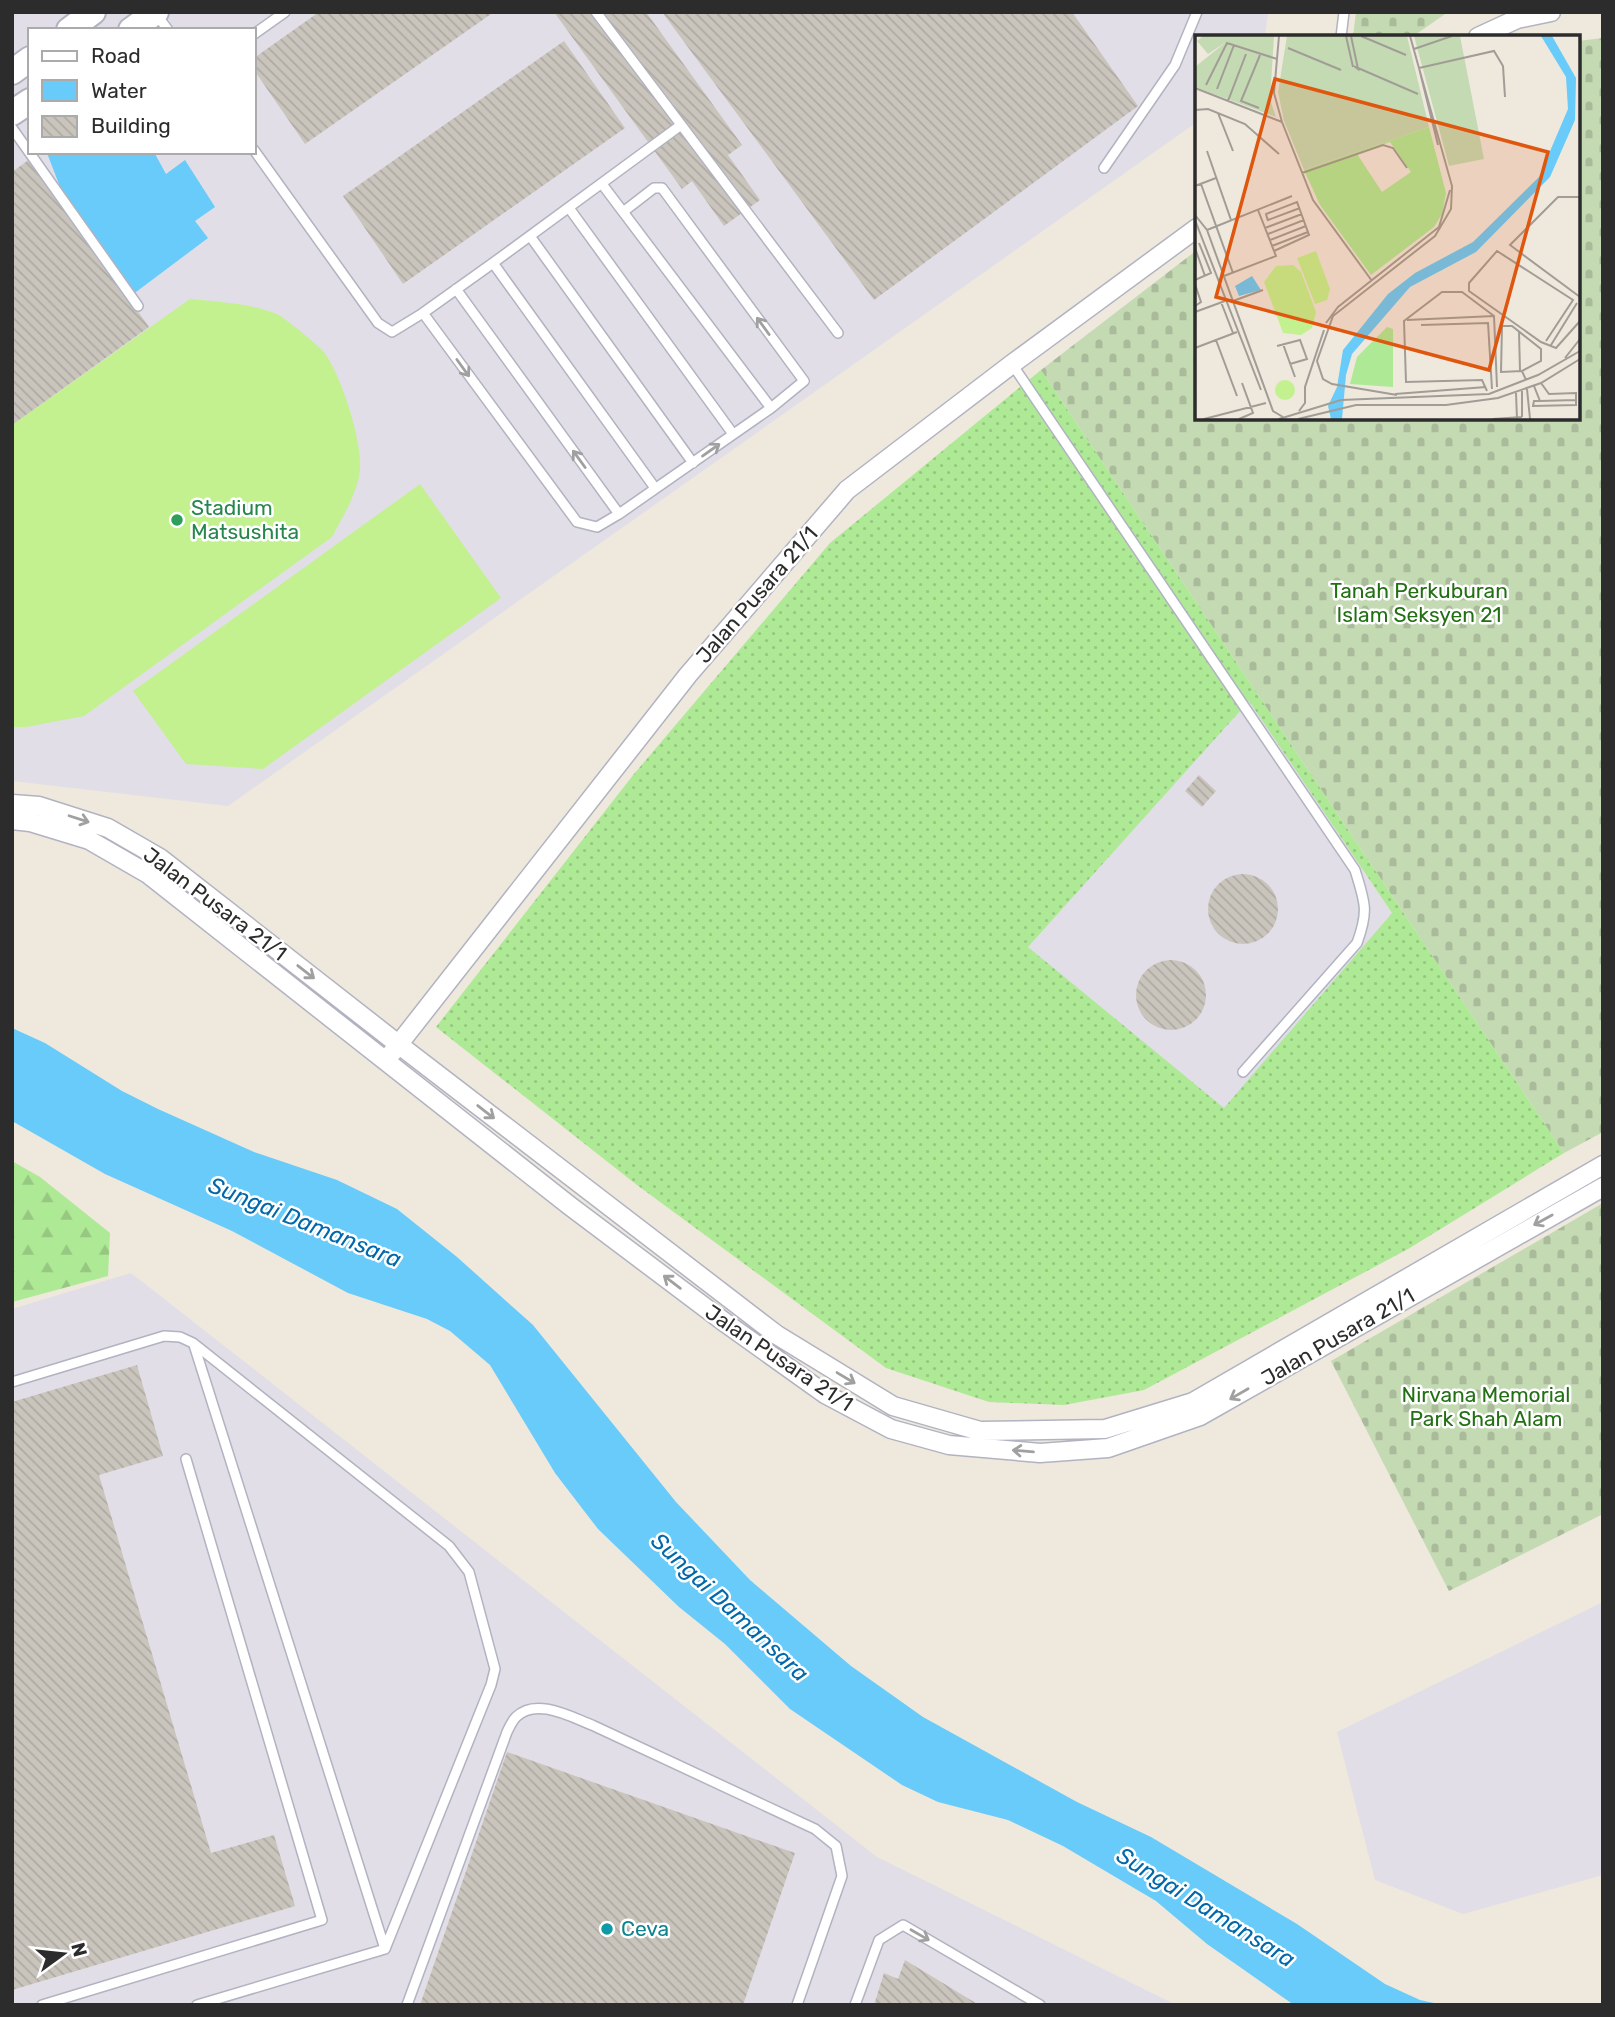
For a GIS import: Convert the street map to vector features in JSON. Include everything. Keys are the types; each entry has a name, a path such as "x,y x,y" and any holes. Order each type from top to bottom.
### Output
{"main road":[{"path":"72,28 93,12"},
{"path":"134,28 155,12"},
{"path":"12,72 28,60"},
{"path":"12,113 28,102"}],"street":[{"path":"1482,35 1517,19 1551,12"},
{"name":"Jalan Pusara 21/1","path":"386,1060 688,675 847,490 1195,229"},
{"name":"Jalan Pusara 21/1","path":"12,804 38,806 108,828 160,858 776,1335 893,1406 980,1431 1105,1429 1193,1402 1603,1165"},
{"name":"Jalan Pusara 21/1","path":"12,820 30,822 89,840 148,874 426,1094 727,1324 825,1394 891,1429 949,1445 1040,1452 1108,1448 1200,1416 1603,1187"}],"lane":[{"path":"155,12 167,28"},
{"path":"256,33 285,12"},
{"path":"596,12 838,333"},
{"path":"1104,167 1175,65 1197,12"},
{"path":"1341,35 1344,12"},
{"path":"256,153 378,323 392,332 423,313 681,125"},
{"path":"12,128 28,151"},
{"path":"30,154 138,306"},
{"path":"603,184 771,408"},
{"path":"423,313 577,522 597,527 771,408 804,381 662,188 654,188 622,212"},
{"path":"569,208 733,434"},
{"path":"530,236 692,463"},
{"path":"492,263 655,488"},
{"path":"456,289 619,514"},
{"path":"1012,364 1355,870 1366,905 1364,923 1357,943 1243,1072"},
{"path":"12,1382 164,1336 180,1336 193,1343 449,1546 468,1572 495,1669 491,1685 385,1949"},
{"path":"193,1343 385,1949"},
{"path":"42,2005 322,1920 186,1458"},
{"path":"407,2005 507,1732 516,1717 528,1710 544,1709 563,1713 592,1725 815,1829 836,1846 842,1876 797,2005"},
{"path":"855,2005 879,1940 903,1925 1040,2005"},
{"path":"197,2005 385,1949"}],"shaded area":[{"path":"12,12 1268,12 1265,35 1195,35 1195,123 228,806 12,781"},
{"path":"1249,700 1392,913 1224,1109 1028,947"},
{"path":"131,1273 877,1857 1176,2005 12,2005 12,1309"},
{"path":"1603,1602 1603,1875 1463,1914 1375,1880 1337,1732"}],"green space":[{"path":"1356,12 1448,12 1415,35 1353,35"},
{"name":"Tanah Perkuburan Islam Seksyen 21","path":"1603,38 1603,1132 1564,1153 1041,370 1195,252 1195,420 1580,420 1580,41"},
{"name":"Stadium Matsushita","path":"190,299 246,305 279,315 324,352 343,391 358,441 360,468 353,495 332,537 84,716 26,727 12,727 12,425"},
{"path":"1041,370 1564,1153 1408,1249 1144,1390 1064,1405 989,1402 886,1368 637,1185 436,1027 634,774 830,543","holes":["1249,701 1392,913 1224,1108 1028,947"]},
{"path":"420,484 501,598 263,769 186,764 133,691"},
{"path":"12,1161 40,1177 110,1233 108,1276 12,1302"},
{"name":"Nirvana Memorial Park Shah Alam","path":"1603,1203 1603,1514 1449,1591 1331,1361"}],"water":[{"path":"47,154 155,154 166,174 185,160 215,207 195,221 208,238 132,295 62,192"},
{"name":"Sungai Damansara","path":"12,1028 45,1043 122,1091 158,1109 254,1152 337,1180 397,1209 457,1257 533,1325 676,1502 750,1580 851,1666 923,1717 1077,1802 1151,1837 1297,1924 1385,1984 1420,2000 1443,2005 1294,2005 1207,1944 1156,1901 1063,1846 1008,1820 938,1802 902,1785 790,1709 725,1644 679,1607 598,1529 555,1473 490,1365 450,1331 427,1319 348,1293 232,1231 105,1174 12,1121"}],"building":[{"path":"319,12 494,12 305,144 256,73 256,57"},
{"path":"554,12 646,12 742,145 728,155 760,200 724,226 692,181 682,189"},
{"path":"662,12 1072,12 1138,106 874,300"},
{"path":"564,41 625,128 403,284 343,196"},
{"path":"30,159 149,327 12,425 12,172"},
{"path":"1199,775 1216,791 1202,807 1185,791"},
{"path":"1243,874 1268,884 1278,909 1268,934 1243,944 1218,934 1208,909 1218,884"},
{"path":"1171,960 1196,970 1206,995 1196,1020 1171,1030 1146,1020 1136,995 1146,970"},
{"path":"137,1365 163,1456 99,1475 211,1853 274,1835 295,1906 12,1990 12,1402"},
{"name":"Ceva","path":"507,1752 795,1853 743,2005 420,2005"},
{"path":"905,1960 979,2005 874,2005 884,1973 898,1979"}],"place":[{"name":"Stadium Matsushita","path":"177,520"},
{"name":"Ceva","path":"607,1929"}]}
